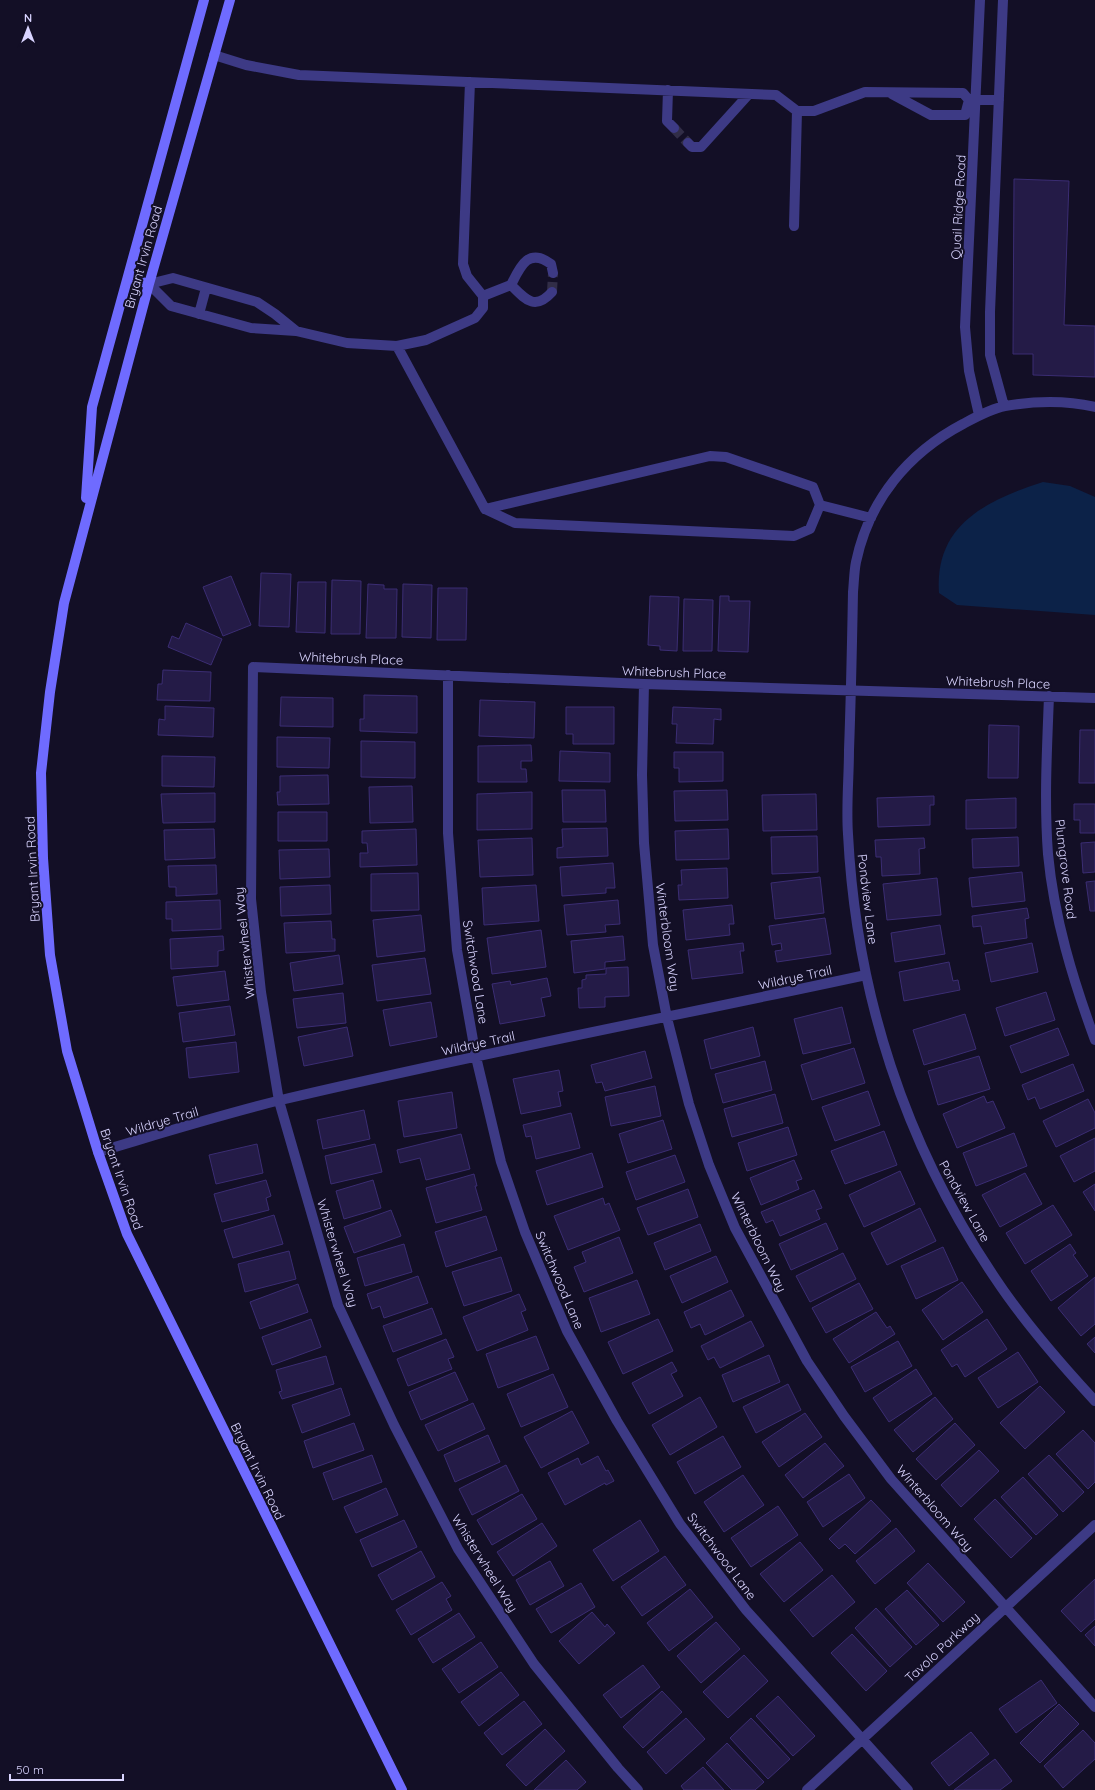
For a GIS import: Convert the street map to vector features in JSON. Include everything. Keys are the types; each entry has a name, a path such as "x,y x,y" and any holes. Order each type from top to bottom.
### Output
{"street":[{"name":"Bryant Irvin Road","path":"85,522 92,407 204,0"},
{"name":"Bryant Irvin Road","path":"230,0 149,284 64,603 50,692 41,773 42,820 50,955 67,1051 98,1152 127,1234 402,1790"},
{"name":"Quail Ridge Road","path":"979,415 969,371 965,327 972,100 980,0"},
{"path":"1003,0 990,312 990,355 1004,406"},
{"path":"214,56 299,75 776,95 797,111 814,111 865,92 964,93 972,100 999,100"},
{"path":"128,278 149,284 171,306 251,328 296,331 347,343 397,346 426,340 476,318 483,308 483,296 466,276 463,264 470,82"},
{"path":"668,90 667,121 674,128"},
{"path":"891,93 930,115 965,115 972,100"},
{"path":"688,143 692,147 701,148 749,94"},
{"path":"794,226 797,111"},
{"path":"483,296 511,285 522,263 531,258 543,258 551,264 553,273"},
{"path":"149,284 173,278 257,302 296,331"},
{"path":"511,285 526,300 536,303 544,300 552,292"},
{"path":"199,314 206,288"},
{"path":"397,346 485,509 515,523 794,536 810,530 820,505 813,487 726,457 710,456 485,509"},
{"name":"Pondview Lane","path":"1095,407 1055,401 1004,406 979,415 943,434 920,452 899,473 884,494 871,518 862,540 856,563 848,831 856,920 866,975 889,1066 924,1153 968,1236 995,1279 1057,1359 1095,1401"},
{"path":"820,505 871,518"},
{"name":"Whitebrush Place","path":"253,667 448,674 644,684 1095,698"},
{"name":"Whisterwheel Way","path":"253,667 251,899 261,992 279,1101 338,1305 394,1426 458,1549 530,1657 618,1768 638,1790"},
{"name":"Switchwood Lane","path":"448,674 448,833 457,950 476,1056 501,1162 525,1232 567,1332 617,1421 680,1524 746,1610 863,1738 908,1790"},
{"name":"Winterbloom Way","path":"644,684 642,775 644,851 653,945 667,1018 688,1104 709,1165 732,1221 772,1299 807,1361 844,1416 891,1478 1095,1707"},
{"name":"Plumgrove Road","path":"1049,696 1045,798 1049,862 1061,927 1083,1006 1095,1040"},
{"name":"Wildrye Trail","path":"98,1152 279,1101 476,1056 667,1018 866,975"},
{"name":"Tavolo Parkway","path":"807,1790 1005,1606 1095,1525"}],"water":[{"path":"1043,482 1070,486 1095,497 1095,615 957,605 939,593 940,569 945,549 955,532 968,518 1003,497"}],"building":[{"path":"1014,179 1069,181 1064,325 1095,326 1095,377 1033,375 1033,354 1013,354"},
{"path":"261,573 291,574 289,627 259,626"},
{"path":"231,576 251,625 223,636 203,587"},
{"path":"332,580 361,581 360,634 331,634"},
{"path":"298,582 326,582 325,633 296,632"},
{"path":"368,584 384,585 384,589 397,589 396,638 366,638"},
{"path":"403,584 432,585 431,638 402,637"},
{"path":"438,588 467,588 466,640 437,640"},
{"path":"650,596 679,597 677,651 660,650 660,646 648,645"},
{"path":"720,596 729,596 729,601 750,601 748,652 718,651"},
{"path":"684,599 713,600 712,651 683,651"},
{"path":"186,623 222,639 211,665 168,647 172,636 179,639"},
{"path":"163,670 211,672 210,701 157,700 158,684 162,684"},
{"path":"364,695 417,696 417,733 360,731 360,719 364,719"},
{"path":"281,697 333,698 333,727 280,726"},
{"path":"480,700 535,702 534,738 479,736"},
{"path":"165,706 214,708 213,737 158,735 159,719 165,720"},
{"path":"566,707 614,707 614,744 573,744 573,734 566,734"},
{"path":"673,707 721,709 721,720 714,719 713,744 676,743 677,724 672,724"},
{"path":"989,725 1019,726 1018,778 988,778"},
{"path":"1080,730 1095,730 1095,783 1079,783"},
{"path":"277,737 330,738 329,768 277,767"},
{"path":"361,741 415,742 415,778 361,777"},
{"path":"531,745 532,761 521,761 521,769 526,769 527,782 478,782 478,746"},
{"path":"560,751 610,753 610,782 559,781"},
{"path":"674,752 723,752 723,781 679,782 679,768 674,768"},
{"path":"162,756 215,757 214,787 162,786"},
{"path":"328,775 329,804 278,805 277,792 280,792 280,776"},
{"path":"412,786 413,822 370,823 369,787"},
{"path":"562,790 605,790 606,822 563,822"},
{"path":"727,790 728,820 675,821 674,791"},
{"path":"532,792 532,829 477,830 477,794"},
{"path":"215,793 215,822 163,823 161,794"},
{"path":"816,794 817,830 763,831 762,795"},
{"path":"934,796 934,805 930,805 930,825 878,827 877,798"},
{"path":"1016,798 1016,828 966,829 966,800"},
{"path":"1074,804 1095,804 1095,833 1080,833 1080,820 1074,820"},
{"path":"278,812 327,812 327,841 278,841"},
{"path":"607,828 608,856 557,858 557,848 563,847 562,829"},
{"path":"214,829 215,858 165,860 164,830"},
{"path":"416,829 417,865 360,867 360,853 368,853 367,843 362,843 362,831"},
{"path":"728,829 729,859 676,860 675,831"},
{"path":"817,836 818,872 772,874 771,837"},
{"path":"1018,837 1019,866 973,868 972,839"},
{"path":"532,838 533,875 480,877 478,840"},
{"path":"924,838 925,848 919,849 920,874 882,876 881,857 876,857 875,840"},
{"path":"1095,842 1095,872 1083,873 1081,843"},
{"path":"329,849 330,877 280,879 279,850"},
{"path":"613,863 615,888 606,888 606,893 562,896 560,867"},
{"path":"216,865 217,894 176,896 176,887 169,887 168,866"},
{"path":"727,868 728,898 679,900 678,885 682,885 681,870"},
{"path":"1022,872 1025,901 972,907 969,878"},
{"path":"418,873 419,910 371,911 371,874"},
{"path":"820,877 824,913 775,919 771,883"},
{"path":"937,878 941,915 887,920 883,884"},
{"path":"1095,881 1095,911 1090,911 1086,882"},
{"path":"330,885 331,914 281,916 280,887"},
{"path":"536,885 539,921 484,925 482,888"},
{"path":"220,900 221,929 172,931 172,919 166,919 166,902"},
{"path":"618,900 620,924 605,925 606,932 567,935 564,905"},
{"path":"732,905 734,924 729,924 730,935 686,940 683,910"},
{"path":"1027,908 1029,918 1025,919 1027,938 984,944 981,926 973,927 972,916"},
{"path":"421,915 425,951 377,957 373,920"},
{"path":"825,918 831,954 777,962 775,951 782,950 781,943 772,945 769,926"},
{"path":"331,921 332,939 335,939 335,951 286,953 284,923"},
{"path":"940,925 945,954 895,962 891,933"},
{"path":"541,930 546,967 492,974 487,938"},
{"path":"223,936 224,950 218,951 218,966 171,969 170,939"},
{"path":"623,936 625,960 605,962 605,969 574,973 571,941"},
{"path":"743,943 744,951 740,951 743,973 692,979 688,950"},
{"path":"1032,943 1038,972 991,982 985,953"},
{"path":"339,955 343,984 294,991 290,963"},
{"path":"425,958 431,994 377,1001 372,965"},
{"path":"949,962 953,981 958,980 960,990 904,1001 899,972"},
{"path":"628,967 629,996 605,997 605,1007 579,1008 578,988 582,988 582,980 586,979 586,975 606,974 606,968"},
{"path":"225,971 229,1000 177,1006 173,977"},
{"path":"547,978 551,996 541,998 545,1016 500,1024 492,984 510,981 511,985"},
{"path":"1046,992 1055,1020 1005,1036 996,1008"},
{"path":"343,993 346,1023 297,1028 293,999"},
{"path":"431,1002 437,1037 390,1046 383,1010"},
{"path":"230,1006 235,1035 183,1042 179,1013"},
{"path":"842,1007 851,1043 803,1054 794,1019"},
{"path":"965,1014 976,1049 924,1065 913,1030"},
{"path":"347,1027 353,1056 304,1066 298,1037"},
{"path":"753,1027 760,1056 711,1069 704,1040"},
{"path":"1058,1028 1069,1055 1021,1073 1010,1046"},
{"path":"236,1042 239,1072 189,1078 186,1048"},
{"path":"854,1048 865,1083 812,1100 801,1065"},
{"path":"645,1051 652,1078 605,1091 602,1082 596,1083 591,1065"},
{"path":"979,1056 990,1089 938,1105 928,1071"},
{"path":"765,1061 772,1090 723,1103 715,1074"},
{"path":"1073,1064 1084,1091 1040,1109 1035,1097 1028,1100 1022,1085"},
{"path":"559,1070 563,1091 558,1092 561,1106 521,1114 513,1079"},
{"path":"655,1086 661,1116 611,1126 605,1097"},
{"path":"868,1091 880,1125 835,1141 822,1107"},
{"path":"452,1092 457,1128 404,1137 398,1101"},
{"path":"775,1094 783,1123 732,1137 724,1109"},
{"path":"984,1096 987,1103 993,1101 1005,1128 957,1148 943,1114"},
{"path":"1088,1099 1095,1113 1095,1128 1056,1147 1043,1121"},
{"path":"364,1110 370,1139 323,1149 317,1120"},
{"path":"571,1113 580,1148 536,1159 531,1136 526,1137 523,1125"},
{"path":"663,1120 672,1149 628,1163 619,1134"},
{"path":"788,1127 797,1155 747,1171 738,1143"},
{"path":"884,1131 897,1165 845,1184 831,1151"},
{"path":"1014,1133 1027,1166 976,1186 963,1153"},
{"path":"461,1134 470,1169 426,1180 420,1158 400,1163 397,1150"},
{"path":"1095,1138 1095,1171 1074,1182 1060,1156"},
{"path":"257,1144 263,1173 216,1184 209,1155"},
{"path":"375,1144 382,1172 331,1184 325,1156"},
{"path":"592,1153 603,1187 547,1205 536,1171"},
{"path":"675,1155 685,1182 636,1200 626,1172"},
{"path":"794,1160 802,1179 796,1181 799,1189 761,1205 750,1178"},
{"path":"900,1171 915,1204 864,1227 849,1195"},
{"path":"1025,1173 1042,1204 1000,1227 982,1195"},
{"path":"474,1174 477,1186 475,1186 482,1210 436,1223 426,1188"},
{"path":"266,1180 271,1196 266,1198 269,1210 222,1222 214,1194"},
{"path":"373,1180 381,1208 344,1219 336,1191"},
{"path":"1095,1184 1095,1211 1083,1192"},
{"path":"688,1189 698,1217 648,1235 637,1208"},
{"path":"814,1190 822,1208 816,1210 820,1219 780,1236 773,1220 766,1223 761,1212"},
{"path":"603,1198 605,1205 609,1203 620,1230 568,1250 554,1216"},
{"path":"1053,1205 1072,1235 1025,1264 1006,1233"},
{"path":"920,1208 936,1241 887,1265 871,1233"},
{"path":"391,1210 401,1236 354,1253 344,1227"},
{"path":"274,1215 283,1244 233,1258 224,1230"},
{"path":"486,1216 497,1250 446,1267 435,1232"},
{"path":"826,1223 838,1249 791,1270 779,1244"},
{"path":"700,1224 711,1251 665,1270 654,1243"},
{"path":"619,1237 633,1273 584,1292 574,1267 586,1262 582,1252"},
{"path":"404,1244 412,1272 365,1286 357,1258"},
{"path":"1070,1244 1076,1253 1073,1255 1088,1276 1051,1301 1031,1271"},
{"path":"943,1247 958,1280 916,1299 901,1266"},
{"path":"289,1251 296,1279 245,1292 238,1264"},
{"path":"843,1253 856,1279 810,1302 796,1276"},
{"path":"716,1256 728,1282 682,1303 670,1276"},
{"path":"501,1257 512,1291 464,1306 452,1272"},
{"path":"418,1276 428,1303 384,1318 380,1306 372,1309 367,1294"},
{"path":"1095,1277 1095,1324 1081,1336 1058,1308"},
{"path":"637,1280 650,1314 601,1332 589,1298"},
{"path":"962,1282 983,1312 943,1340 922,1310"},
{"path":"859,1283 873,1309 826,1333 812,1308"},
{"path":"298,1284 308,1312 260,1329 250,1302"},
{"path":"731,1290 744,1316 705,1335 700,1324 691,1328 684,1312"},
{"path":"519,1294 526,1310 521,1312 528,1330 477,1351 463,1317"},
{"path":"432,1308 442,1334 393,1352 383,1326"},
{"path":"876,1312 887,1328 890,1326 895,1334 849,1363 833,1339"},
{"path":"311,1319 321,1347 272,1365 262,1337"},
{"path":"658,1319 673,1351 623,1374 608,1342"},
{"path":"987,1319 1007,1349 965,1377 957,1364 952,1367 941,1350"},
{"path":"751,1321 764,1346 720,1368 714,1357 708,1360 701,1346"},
{"path":"536,1336 549,1369 498,1388 486,1354"},
{"path":"1095,1337 1095,1353 1087,1344"},
{"path":"446,1339 454,1357 448,1359 452,1369 408,1386 397,1359"},
{"path":"898,1341 912,1366 865,1392 851,1367"},
{"path":"1018,1352 1038,1382 998,1408 978,1378"},
{"path":"769,1355 780,1382 733,1402 722,1375"},
{"path":"326,1356 334,1384 282,1399 279,1392 282,1391 276,1370"},
{"path":"672,1362 677,1371 671,1374 683,1396 649,1414 632,1383"},
{"path":"916,1369 932,1394 889,1422 873,1398"},
{"path":"455,1372 468,1400 421,1420 409,1392"},
{"path":"553,1374 568,1407 521,1427 507,1394"},
{"path":"788,1384 801,1410 756,1433 743,1407"},
{"path":"1040,1386 1065,1412 1025,1449 1000,1423"},
{"path":"341,1388 350,1415 302,1433 292,1405"},
{"path":"700,1397 717,1427 670,1455 652,1425"},
{"path":"935,1397 953,1419 913,1452 894,1430"},
{"path":"473,1403 485,1429 438,1451 425,1425"},
{"path":"572,1411 589,1443 541,1468 524,1437"},
{"path":"805,1413 822,1437 779,1467 762,1442"},
{"path":"354,1423 364,1450 313,1468 304,1441"},
{"path":"955,1423 975,1445 936,1480 916,1459"},
{"path":"1083,1430 1095,1443 1095,1482 1088,1489 1056,1454"},
{"path":"488,1435 500,1462 455,1482 444,1455"},
{"path":"723,1436 741,1467 695,1494 677,1462"},
{"path":"825,1443 844,1466 803,1498 785,1475"},
{"path":"979,1450 999,1471 961,1507 941,1485"},
{"path":"372,1455 382,1482 333,1500 323,1473"},
{"path":"1049,1455 1084,1492 1063,1512 1028,1474"},
{"path":"598,1456 606,1471 608,1470 614,1481 606,1485 605,1483 565,1505 548,1473 578,1458 581,1465"},
{"path":"506,1465 519,1491 472,1515 459,1489"},
{"path":"849,1474 865,1498 823,1527 807,1502"},
{"path":"743,1475 764,1505 724,1532 704,1502"},
{"path":"1023,1477 1058,1515 1036,1535 1001,1497"},
{"path":"386,1488 398,1515 356,1533 344,1507"},
{"path":"522,1494 537,1519 492,1545 477,1520"},
{"path":"995,1499 1032,1538 1011,1558 974,1519"},
{"path":"871,1500 891,1521 855,1554 845,1544 839,1549 829,1539"},
{"path":"778,1506 798,1535 751,1567 731,1538"},
{"path":"404,1520 417,1547 372,1567 360,1540"},
{"path":"640,1520 659,1551 613,1581 593,1550"},
{"path":"542,1523 557,1546 513,1576 497,1552"},
{"path":"896,1528 915,1551 875,1584 856,1561"},
{"path":"800,1542 823,1570 784,1602 760,1574"},
{"path":"421,1551 435,1577 392,1600 378,1575"},
{"path":"665,1556 686,1585 642,1616 621,1587"},
{"path":"550,1561 564,1586 530,1605 516,1580"},
{"path":"928,1563 965,1602 943,1622 907,1583"},
{"path":"832,1575 855,1602 813,1637 790,1610"},
{"path":"1095,1579 1095,1619 1081,1632 1061,1611"},
{"path":"442,1582 451,1596 446,1599 452,1610 411,1635 396,1610"},
{"path":"581,1583 595,1607 551,1633 536,1609"},
{"path":"690,1589 713,1617 669,1651 647,1623"},
{"path":"907,1590 939,1625 916,1645 885,1609"},
{"path":"876,1608 912,1647 890,1667 855,1628"},
{"path":"592,1612 605,1627 607,1624 615,1633 579,1664 559,1641"},
{"path":"459,1613 475,1637 433,1663 418,1639"},
{"path":"716,1622 740,1649 701,1683 677,1656"},
{"path":"1095,1626 1095,1646 1085,1635"},
{"path":"852,1634 887,1671 866,1691 831,1653"},
{"path":"481,1642 498,1667 459,1693 442,1669"},
{"path":"744,1655 768,1681 728,1718 703,1692"},
{"path":"643,1665 660,1687 621,1718 603,1695"},
{"path":"501,1672 519,1695 479,1726 461,1702"},
{"path":"1041,1680 1057,1703 1016,1733 999,1709"},
{"path":"662,1691 682,1712 643,1748 623,1727"},
{"path":"778,1696 815,1736 793,1756 756,1716"},
{"path":"524,1701 542,1724 502,1755 484,1733"},
{"path":"1059,1704 1079,1724 1040,1763 1020,1743"},
{"path":"686,1718 705,1739 666,1774 647,1752"},
{"path":"751,1718 790,1759 768,1779 730,1738"},
{"path":"545,1729 565,1751 526,1786 506,1765"},
{"path":"1083,1730 1095,1743 1095,1759 1063,1788 1044,1766"},
{"path":"971,1732 989,1754 949,1786 931,1763"},
{"path":"727,1743 764,1782 755,1790 732,1790 706,1763"},
{"path":"995,1759 1012,1781 1000,1790 954,1790"},
{"path":"566,1760 586,1782 577,1790 534,1790"},
{"path":"703,1767 724,1790 684,1790 681,1786"}],"tunnel":[{"path":"674,128 688,143"},
{"path":"552,292 553,273"}]}
